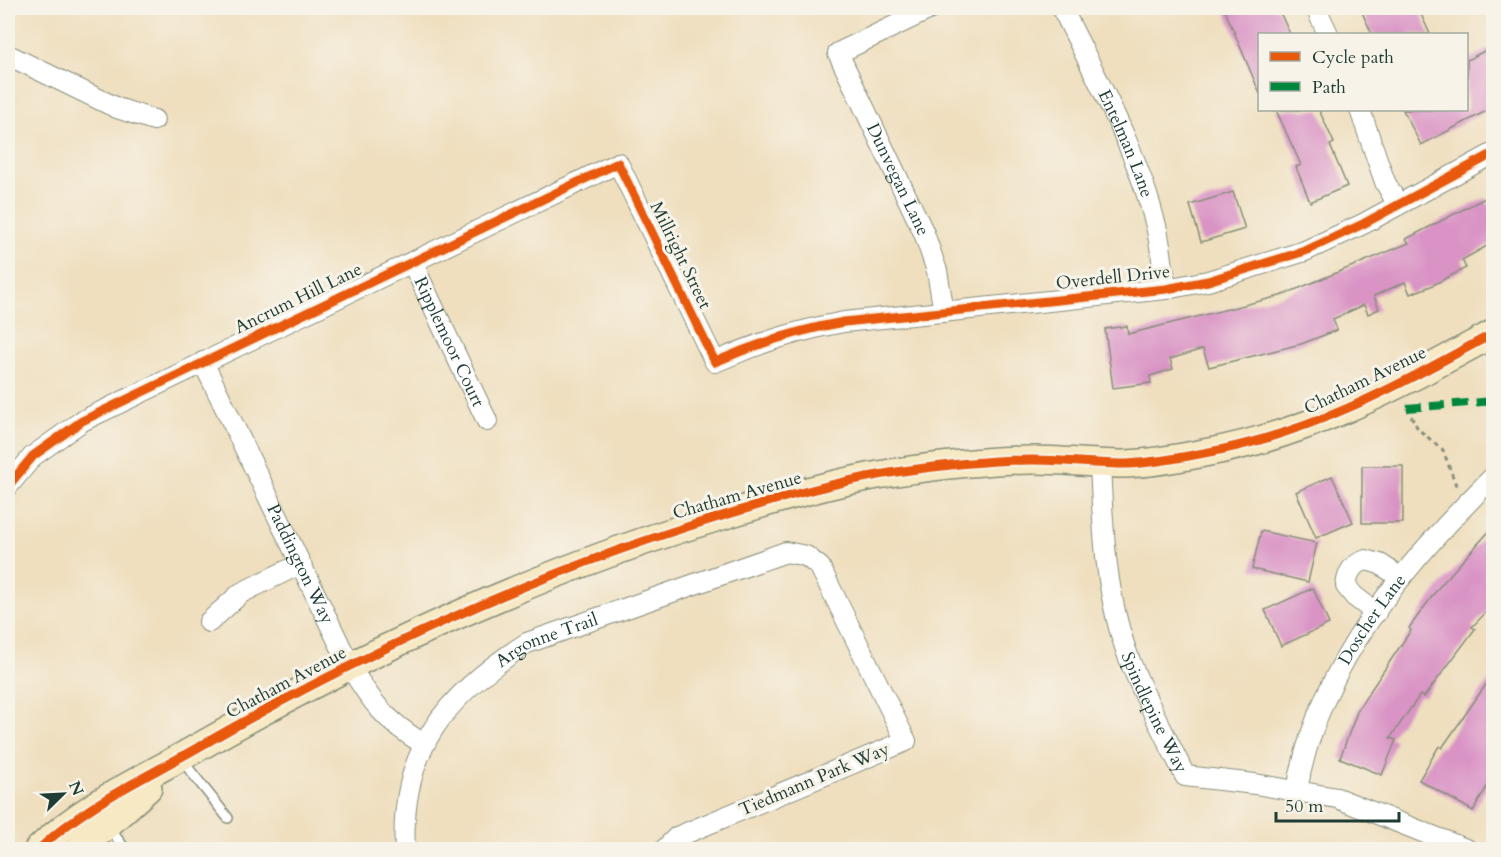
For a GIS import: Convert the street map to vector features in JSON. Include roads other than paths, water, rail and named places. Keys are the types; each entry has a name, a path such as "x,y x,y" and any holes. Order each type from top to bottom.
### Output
{"street":[{"name":"Dunvegan Lane","path":"932,8 838,53 924,233 937,271 944,312"},
{"name":"Entelman Lane","path":"1062,8 1126,141 1142,180 1156,226 1166,289"},
{"path":"1316,8 1328,33"},
{"path":"8,55 117,108 154,120"},
{"path":"1360,111 1381,171 1398,205"},
{"name":"Overdell Drive","path":"715,362 759,343 800,330 844,322 1166,289 1250,271 1305,251 1398,205 1494,153"},
{"name":"Ancrum Hill Lane","path":"8,486 33,456 82,421 618,163"},
{"name":"Millright Street","path":"618,163 715,362"},
{"name":"Ripplemoor Court","path":"412,262 487,421"},
{"name":"Chatham Avenue","path":"38,849 94,806 270,706 350,666 537,581 653,537 786,496 889,473 1028,460 1128,464 1182,458 1247,445 1305,428 1357,406 1494,333"},
{"name":"Paddington Way","path":"203,362 350,666 371,702 396,727 422,743"},
{"name":"Spindlepine Way","path":"1100,463 1104,552 1114,608 1130,660 1185,776 1336,798 1468,849"},
{"name":"Doscher Lane","path":"1297,791 1302,756 1329,685 1401,578 1457,512 1494,476"},
{"name":"Argonne Trail","path":"405,849 404,827 411,782 422,743 473,681 527,643 786,552 806,556"},
{"name":"Tiedmann Park Way","path":"664,849 677,837 906,741 820,567 806,556"},
{"path":"1377,612 1354,596 1346,586 1348,574 1354,564 1366,560 1380,564 1401,578"},
{"path":"208,622 241,593 300,564"},
{"name":"Chatham Avenue","path":"79,849 180,758"}],"lane":[{"path":"180,758 228,818"},
{"path":"107,826 126,849"}]}
